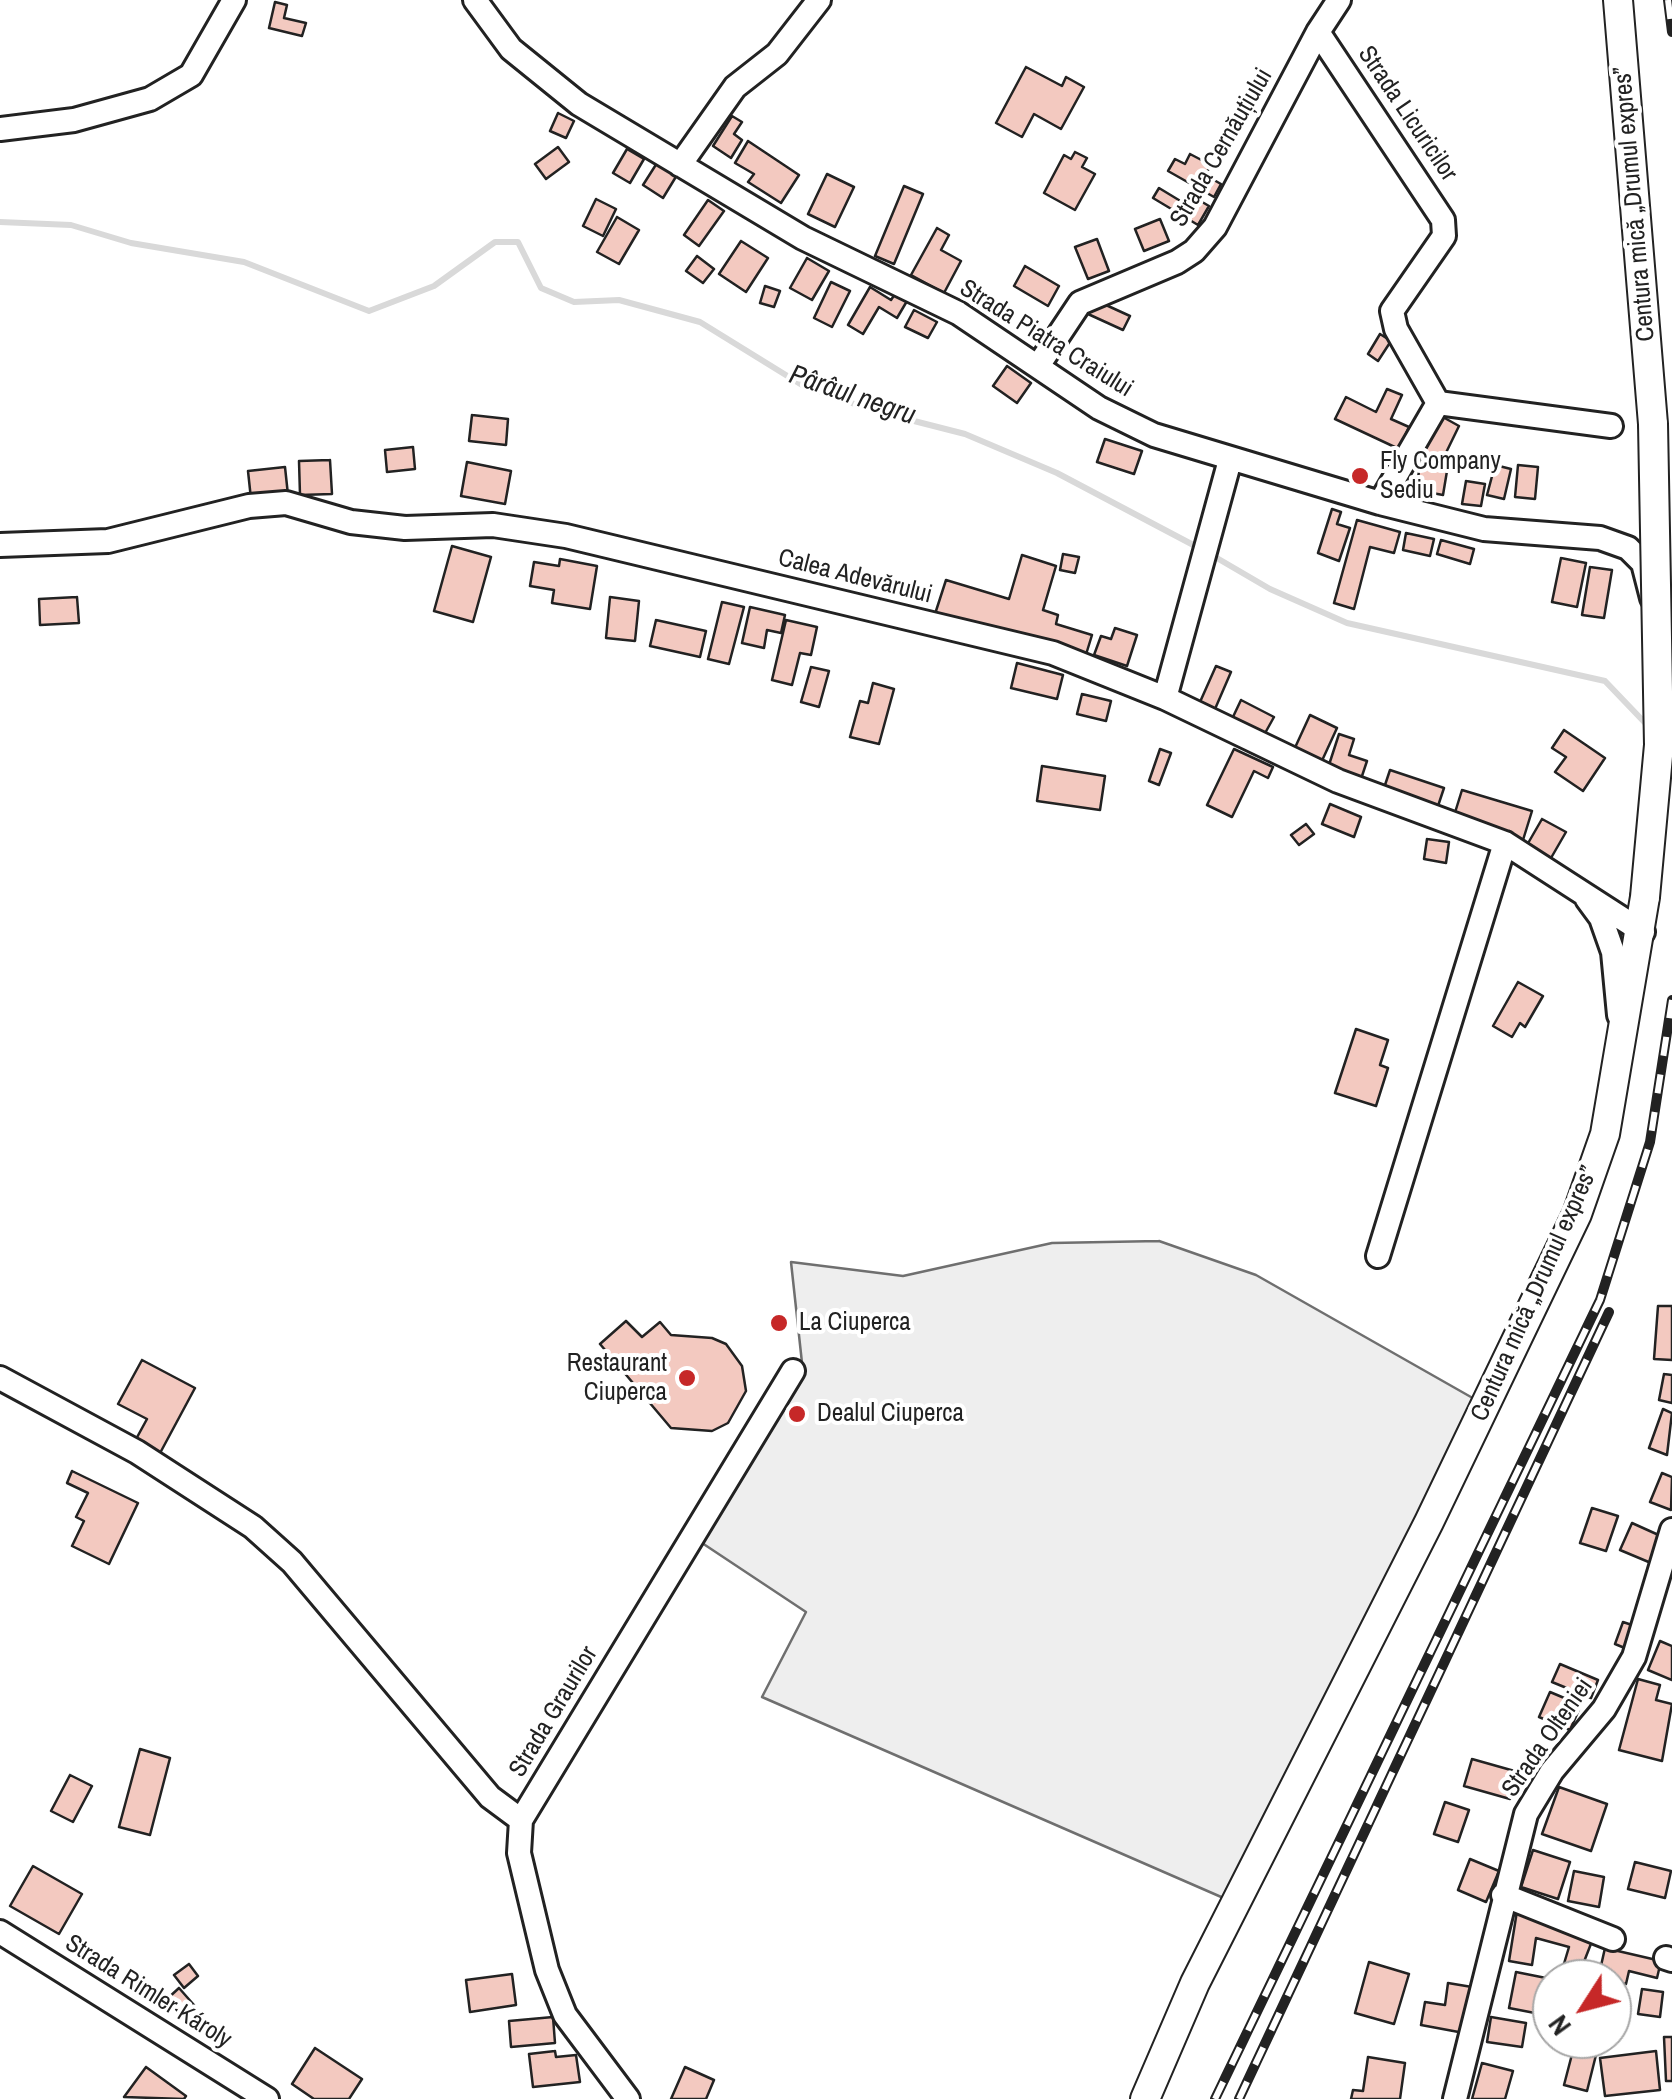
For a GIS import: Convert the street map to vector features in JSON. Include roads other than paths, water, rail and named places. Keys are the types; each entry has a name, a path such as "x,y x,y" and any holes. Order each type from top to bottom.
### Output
{"main road":[{"name":"Centura mică „Drumul expres”","path":"1145,2099 1195,1983 1429,1522 1577,1214 1605,1134 1643,932 1659,745 1653,424 1618,0"}],"street":[{"path":"0,130 74,120 150,99 191,75 234,0"},
{"name":"Strada Piatra Craiului","path":"475,0 512,50 579,104 803,238 958,313 1099,408 1154,435 1380,504 1484,529 1600,538 1628,548 1643,563 1652,598 1672,633"},
{"path":"680,165 734,87 778,54 818,0"},
{"name":"Strada Cernăuțiului","path":"1038,366 1080,303 1177,262 1194,251 1214,228 1318,32 1340,0"},
{"name":"Strada Licuricilor","path":"1318,32 1438,210 1444,229 1439,244 1392,311 1396,329 1438,403"},
{"path":"1380,504 1438,403 1611,426"},
{"path":"1165,698 1177,667 1230,460"},
{"name":"Calea Adevărului","path":"0,545 108,541 249,506 286,504 369,524 493,525 566,536 1052,653 1165,698 1338,781 1505,843 1643,932"},
{"path":"1378,1256 1505,843"},
{"path":"1582,893 1601,918 1614,952 1621,1038"},
{"name":"Strada Graurilor","path":"520,1820 793,1372"},
{"path":"0,1378 137,1452 253,1527 292,1562 490,1797 520,1820 519,1853 547,1970 566,2015 628,2099"},
{"name":"Strada Olteniei","path":"1455,2099 1526,1814 1552,1771 1604,1710 1634,1656 1672,1530"},
{"path":"1503,1895 1613,1938"},
{"name":"Strada Rimler Károly","path":"0,1932 268,2099"}],"waterway":[{"name":"Pârâul negru","path":"0,222 71,225 131,243 244,262 369,311 434,286 495,242 518,242 541,288 574,302 619,300 700,322 802,385 871,410 965,434 1057,473 1199,548"},
{"name":"Pârâul negru","path":"1210,554 1270,589 1347,623 1605,681 1649,727"}],"railway":[{"path":"1668,0 1672,32"},
{"path":"1215,2099 1600,1300 1650,1142 1672,1000"},
{"path":"1239,2099 1609,1312"}],"place":[{"name":"Fly Company Sediu","path":"1360,476"},
{"name":"La Ciuperca","path":"779,1323"},
{"name":"Restaurant Ciuperca","path":"687,1378"},
{"name":"Dealul Ciuperca","path":"797,1414"}]}
